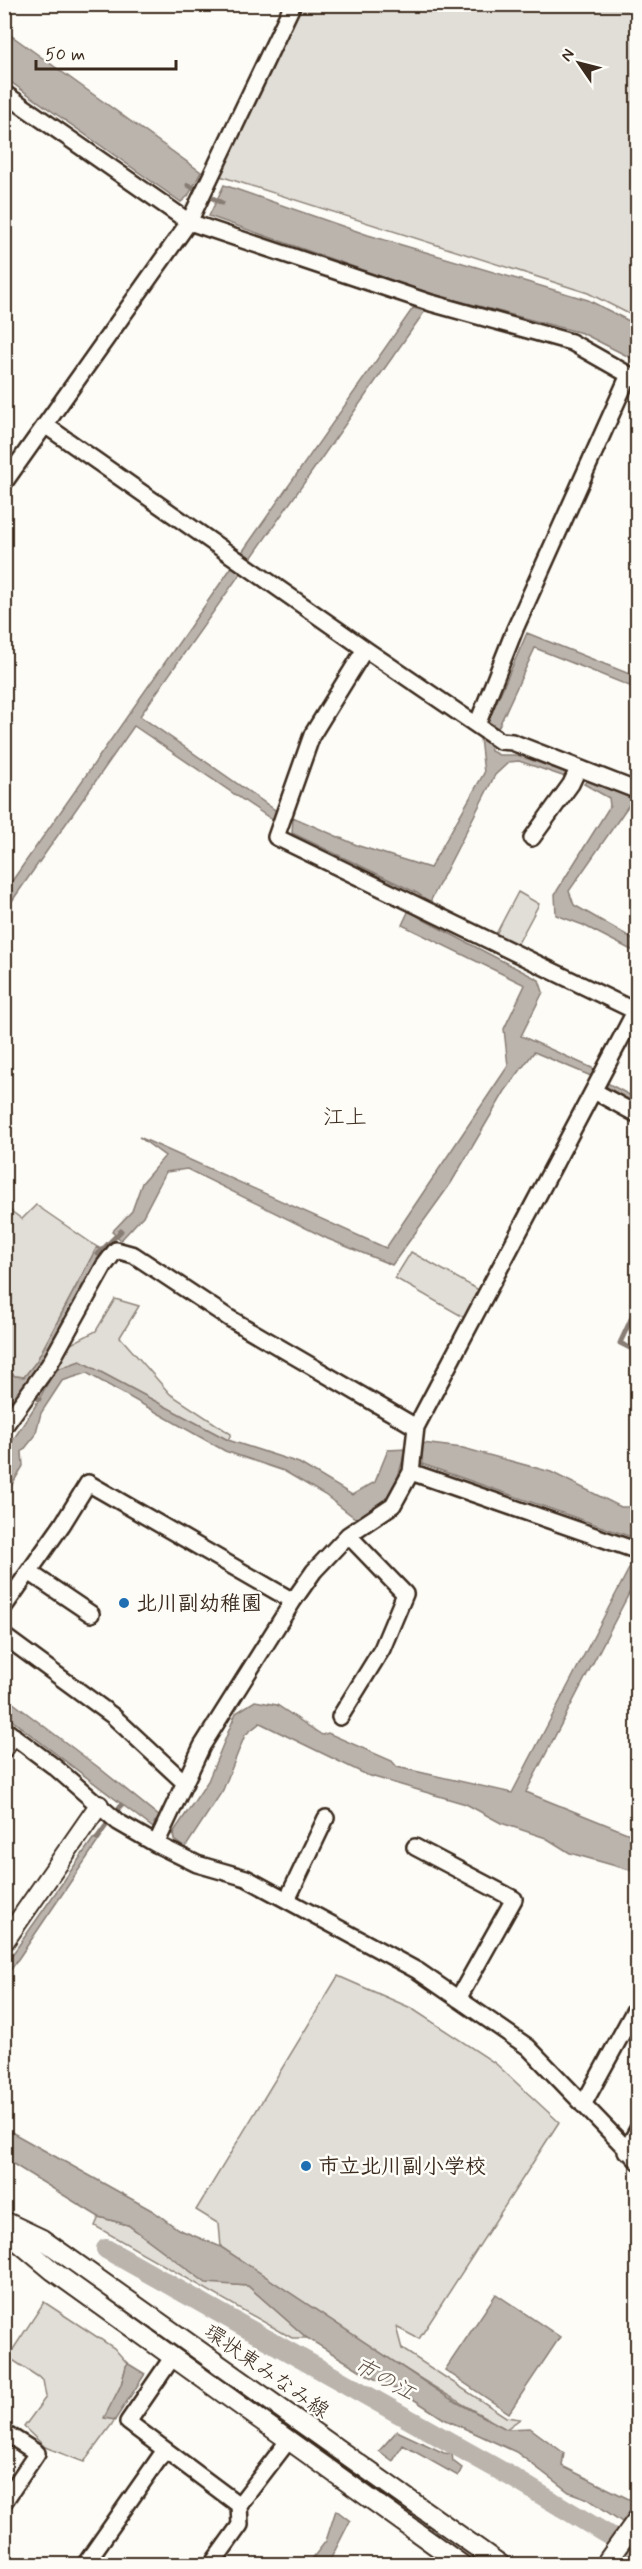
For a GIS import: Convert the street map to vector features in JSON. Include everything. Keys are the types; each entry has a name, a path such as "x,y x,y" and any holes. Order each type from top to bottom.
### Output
{"street":[{"path":"4,483 189,222 293,4"},
{"path":"4,93 189,222 431,303 571,342 633,379 515,629 485,731"},
{"path":"45,425 485,731 638,791"},
{"path":"161,1833 202,1746 314,1571 348,1535 393,1505 412,1458 416,1427 636,1009 276,837 312,735 365,649"},
{"path":"532,838 571,784 578,769"},
{"path":"594,1091 638,1115"},
{"path":"4,1426 30,1394 104,1266 116,1250 134,1255 229,1318 416,1427"},
{"path":"412,1458 637,1550"},
{"path":"4,1607 88,1483 293,1601"},
{"path":"340,1717 382,1649 405,1594 348,1535"},
{"path":"29,1572 91,1614"},
{"path":"4,1636 113,1716 185,1783"},
{"path":"4,1750 9,1733 118,1822 161,1833 197,1864 246,1878 418,1971 528,2047 632,2156"},
{"path":"4,1942 102,1808"},
{"path":"287,1900 326,1818"},
{"path":"415,1847 514,1899 458,1999"},
{"path":"583,2105 638,2004"},
{"path":"632,2156 638,2129"},
{"name":"環状東みなみ線","path":"4,2221 42,2239 500,2565"},
{"name":"環状東みなみ線","path":"4,2230 45,2266 461,2565"},
{"path":"172,2358 128,2422 239,2505"},
{"path":"4,2432 37,2453 4,2502"},
{"path":"212,2565 240,2524 239,2505 288,2441"},
{"path":"86,2563 165,2450"},
{"path":"605,2565 627,2533"}],"shaded area":[{"path":"301,5 637,5 637,318 588,293 220,176"},
{"path":"518,892 539,904 516,947 495,936"},
{"path":"36,1205 97,1247 36,1362 24,1377 15,1376 5,1369 4,1206 22,1219"},
{"path":"411,1252 479,1290 465,1318 395,1278"},
{"path":"115,1299 139,1306 120,1337 170,1394 231,1434 228,1440 80,1361 55,1370 67,1346 96,1331"},
{"path":"338,1976 411,2008 495,2063 559,2122 419,2339 396,2327 402,2349 506,2417 520,2419 506,2429 397,2364 221,2247 219,2224 196,2210"},
{"path":"99,2217 128,2225 206,2282 248,2286 307,2338 292,2338 95,2226"},
{"path":"44,2302 114,2348 127,2363 121,2385 105,2418 115,2420 84,2462 45,2447 24,2427 46,2397 43,2380 8,2357"}],"water":[{"path":"5,31 201,172 188,196 181,202 5,78"},
{"path":"224,185 368,235 588,300 637,325 637,361 582,333 428,293 209,216"},
{"path":"413,308 425,311 140,716 278,812 274,821 134,726 5,911 5,891"},
{"path":"527,633 637,677 637,689 535,648 498,728 487,724"},
{"path":"480,738 489,742 491,751 499,755 517,755 568,773 568,778 519,761 509,762 495,775 430,902 417,893 292,833 293,817 359,846 430,868 484,773"},
{"path":"588,779 633,799 569,891 574,905 637,941 637,953 583,925 556,915 555,894 610,806 609,798 584,784"},
{"path":"409,910 539,980 543,992 521,1036 592,1068 609,1084 637,1099 637,1107 591,1076 534,1052 505,1091 451,1183 392,1265 328,1239 187,1169 166,1172 143,1216 121,1240 112,1232 132,1211 142,1183 165,1156 139,1137 386,1248 508,1066 504,1029 525,985 402,925"},
{"path":"97,1247 106,1251 43,1361 21,1394 10,1401 5,1397 4,1369 15,1376 24,1377 36,1362"},
{"path":"80,1361 228,1440 299,1463 352,1495 375,1482 388,1450 406,1449 398,1477 386,1500 359,1521 325,1495 284,1471 225,1451 87,1373 62,1381 41,1413 35,1436 22,1452 23,1466 8,1491 5,1492 5,1452 34,1408 55,1370"},
{"path":"422,1443 463,1448 551,1472 621,1507 629,1507 637,1502 637,1539 422,1464 419,1453"},
{"path":"633,1561 637,1562 637,1578 526,1792 637,1837 637,1872 570,1853 546,1838 501,1823 466,1804 367,1775 260,1723 245,1735 223,1790 185,1848 174,1840 173,1833 208,1781 236,1713 255,1701 277,1705 322,1735 328,1733 392,1761 397,1767 512,1793"},
{"path":"4,1696 160,1817 153,1828 5,1715"},
{"path":"101,1837 5,1980 5,1965 93,1839"},
{"path":"4,2128 153,2211 178,2229 221,2247 449,2398 506,2429 530,2428 564,2453 562,2466 637,2503 637,2532 588,2499 569,2492 516,2452 444,2419 407,2395 371,2377 307,2338 248,2286 206,2283 128,2225 99,2217 5,2159"},
{"path":"496,2294 560,2337 509,2413 445,2370"},
{"path":"127,2363 145,2374 115,2420 104,2418 121,2385"},
{"path":"397,2431 444,2453 452,2454 453,2461 462,2468 458,2476 403,2445 393,2461 379,2451"},
{"path":"336,2510 350,2521 328,2564 308,2564 326,2541"}],"waterway":[{"path":"188,185 222,203"},
{"path":"98,1254 121,1231"},
{"path":"638,1304 620,1343 638,1352"},
{"path":"30,1393 39,1399"},
{"path":"97,1838 121,1805"},
{"path":"156,1823 173,1833"},
{"name":"市の江","path":"106,2249 510,2476 638,2553"}],"place":[{"name":"北川副幼稚園","path":"124,1603"},
{"name":"市立北川副小学校","path":"306,2166"}],"district":[{"name":"江上","path":"345,1116"}]}
